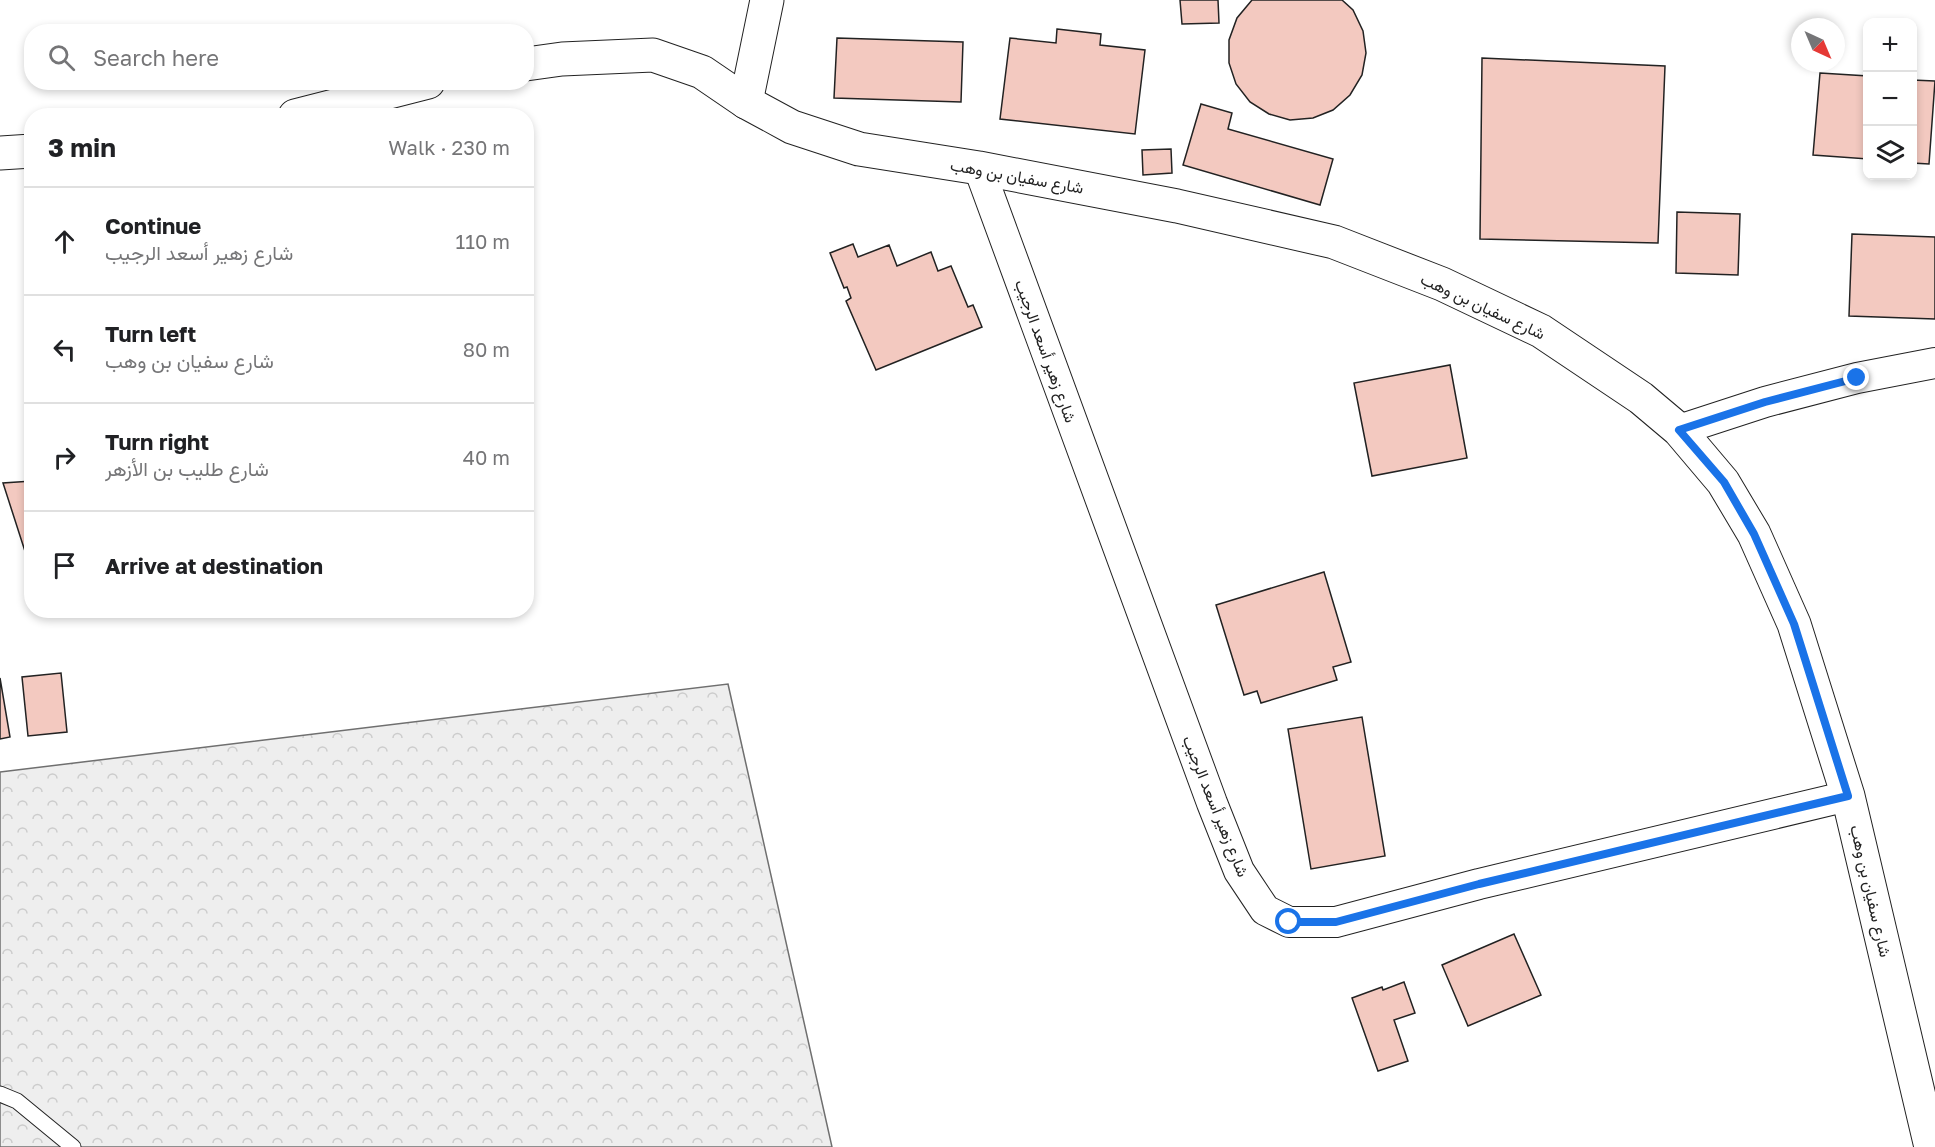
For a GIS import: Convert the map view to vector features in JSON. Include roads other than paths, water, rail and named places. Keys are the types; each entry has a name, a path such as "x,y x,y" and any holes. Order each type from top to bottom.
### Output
{"street":[{"path":"746,102 767,0"},
{"name":"شارع سفيان بن وهب","path":"534,63 562,59 653,55 702,72 746,102 792,127 859,148 979,168 1177,206 1334,242 1442,284 1541,331 1641,398 1679,430 1724,482 1754,534 1794,624 1848,796 1931,1147"},
{"path":"326,108 397,90"},
{"path":"0,153 24,152"},
{"name":"شارع زهير أسعد الرجيب","path":"979,168 1212,803 1239,871 1265,910 1289,922 1336,922 1479,884 1848,796"},
{"path":"1679,430 1765,402 1857,378 1935,363"}],"lane":[{"path":"0,1094 17,1101 74,1147"}]}
